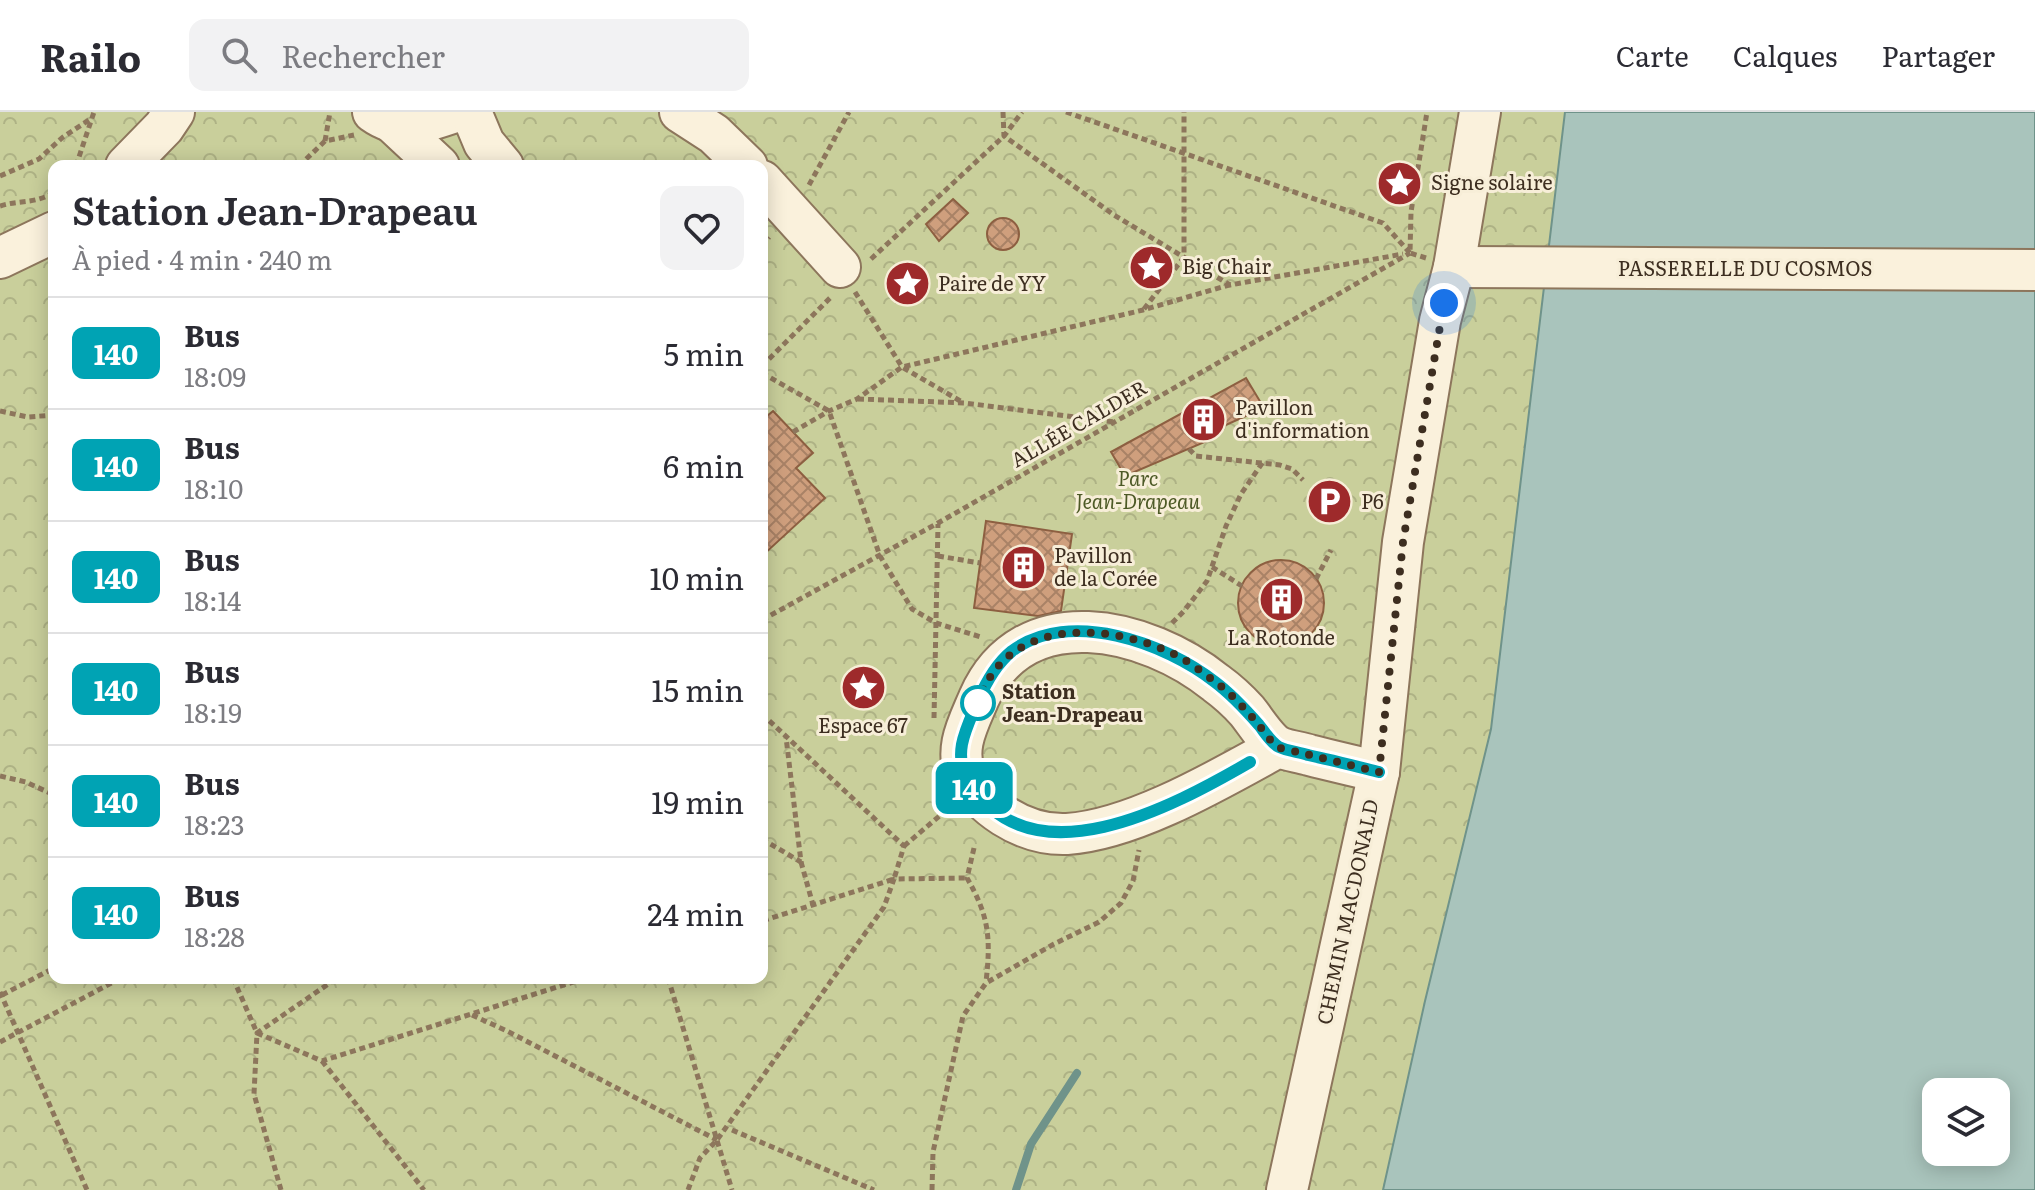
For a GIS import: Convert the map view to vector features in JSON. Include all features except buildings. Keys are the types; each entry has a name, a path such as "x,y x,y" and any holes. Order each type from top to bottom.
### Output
{"street":[{"path":"132,160 174,112"},
{"path":"383,118 432,120 455,112"},
{"path":"471,112 484,143 498,160"},
{"path":"680,112 714,134 741,160"},
{"name":"CHEMIN MACDONALD","path":"1287,1190 1379,772 1403,542 1440,321 1474,268 1480,112"},
{"path":"383,118 432,160"},
{"path":"768,187 844,274"},
{"path":"0,258 48,235"},
{"name":"PASSERELLE DU COSMOS","path":"1474,268 2035,270"},
{"path":"1278,747 1190,795 1109,826 1066,834 1023,828 993,809 970,784 961,767 960,750 988,677 1012,651 1035,640 1084,631 1135,640 1174,654 1216,682 1278,747 1379,772"}],"path":[{"path":"78,160 94,112"},
{"path":"325,141 330,112"},
{"path":"791,211 815,176 849,112"},
{"path":"1003,112 1004,136"},
{"path":"768,359 844,274 1004,136 1022,112"},
{"path":"1066,112 1383,223 1410,253"},
{"path":"1143,310 1184,257 1184,112"},
{"path":"1410,253 1411,212 1427,112"},
{"path":"305,160 325,141 383,118"},
{"path":"0,176 39,159 63,137 89,120"},
{"path":"1004,136 1114,215 1230,285"},
{"path":"0,206 15,201 43,200 48,196"},
{"path":"793,432 857,399 902,367 1143,310 1230,285 1410,253 1474,268"},
{"name":"ALLÉE CALDER","path":"768,617 1410,253"},
{"path":"844,274 902,367 965,403"},
{"path":"768,376 829,411 880,556 912,609 936,623 981,637"},
{"path":"857,399 965,403 1114,422"},
{"path":"0,411 28,417 48,415"},
{"path":"1189,449 1196,456 1263,462 1292,469 1303,480"},
{"path":"1167,627 1207,581 1241,494 1263,462"},
{"path":"934,727 938,523"},
{"path":"1316,579 1331,550"},
{"path":"938,556 980,563"},
{"path":"1212,567 1242,586"},
{"path":"768,720 904,846"},
{"path":"786,736 801,862 813,905"},
{"path":"0,776 26,782 48,792"},
{"path":"688,1190 700,1158 717,1140 884,907 904,846 943,813"},
{"path":"932,1190 933,1152 963,1016 986,983 1099,922 1121,903 1133,881 1140,847 1141,814"},
{"path":"768,843 801,862"},
{"path":"974,848 967,878 982,904 987,925 989,959 986,983"},
{"path":"768,919 894,879 967,878"},
{"path":"48,971 1,994 87,1190"},
{"path":"0,1042 110,984"},
{"path":"236,984 257,1033 254,1094 281,1190"},
{"path":"257,1033 328,984"},
{"path":"322,1061 568,984"},
{"path":"670,984 732,1190"},
{"path":"472,1015 717,1140"},
{"path":"257,1033 322,1061 424,1190"},
{"path":"732,1130 874,1190"}],"green space":[{"name":"Parc Jean-Drapeau","path":"0,112 1565,112 1491,729 1383,1190 0,1190"},
{"path":"604,140 625,160 585,160"}],"water":[{"path":"1565,112 2035,112 2035,1190 1383,1190 1491,729"}],"waterway":[{"path":"1016,1190 1031,1144 1077,1073"}],"bus line":[{"name":"140","path":"1250,762 1190,795 1109,826 1066,834 1023,828 993,809 970,784 961,767 960,750 988,677 1012,651 1035,640 1084,631 1135,640 1174,654 1216,682 1278,747 1379,772"}],"place":[{"name":"Signe solaire","path":"1400,183"},
{"name":"Big Chair","path":"1151,267"},
{"name":"Paire de YY","path":"907,284"},
{"name":"Pavillon d'information","path":"1204,420"},
{"name":"P6","path":"1330,502"},
{"name":"Pavillon de la Corée","path":"1023,567"},
{"name":"La Rotonde","path":"1281,599"},
{"name":"Espace 67","path":"863,687"},
{"name":"Station Jean-Drapeau","path":"978,703"}],"route":[{"path":"978,703 988,677 1012,651 1054,635 1084,631 1107,634 1174,654 1216,682 1278,747 1379,772 1403,542 1444,303"}]}
